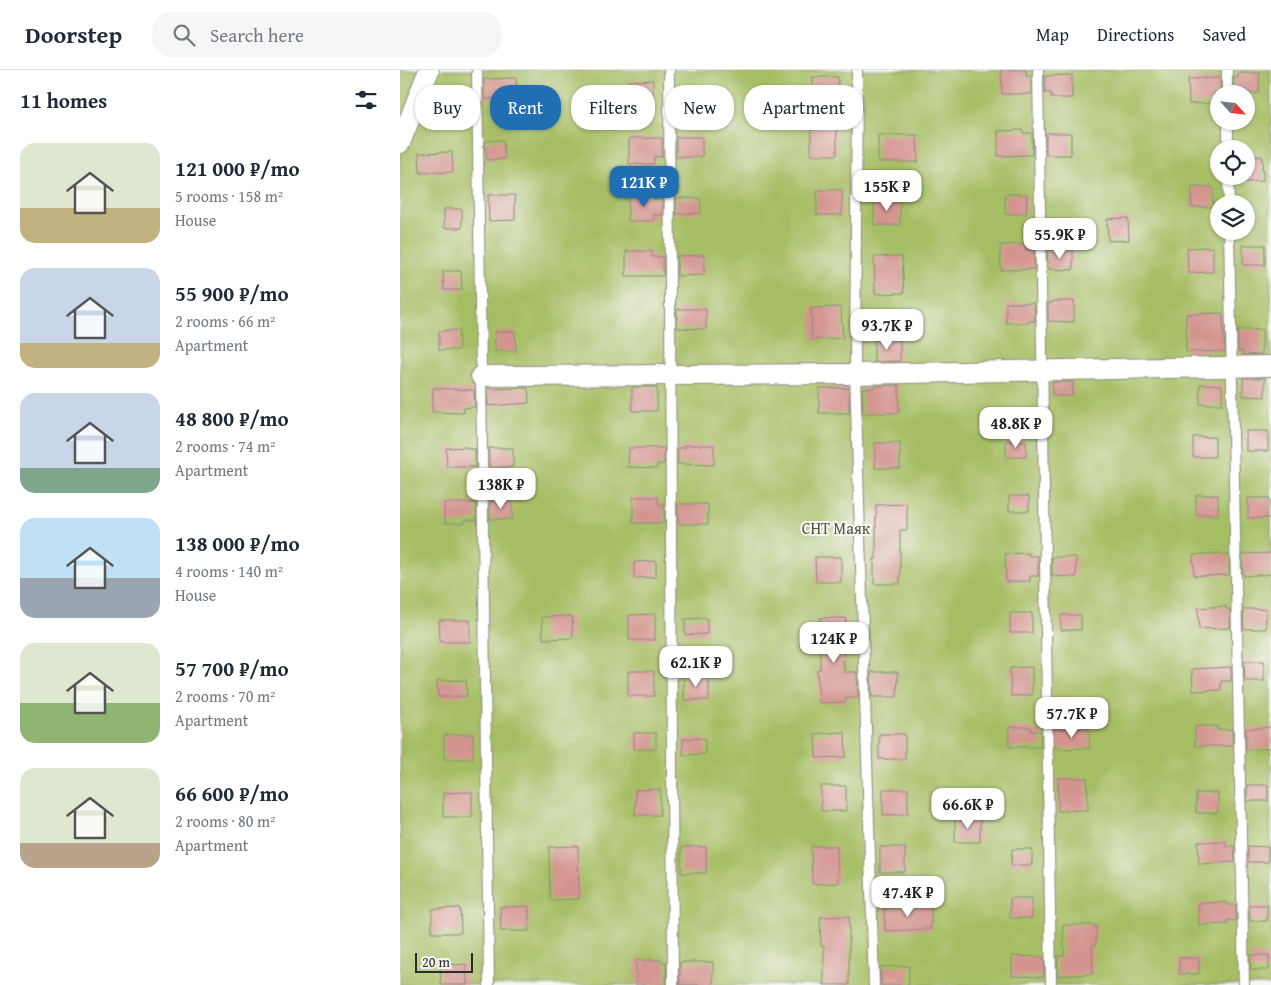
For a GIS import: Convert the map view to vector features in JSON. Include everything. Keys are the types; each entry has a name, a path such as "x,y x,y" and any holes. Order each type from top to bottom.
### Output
{"street":[{"path":"400,143 429,70"},
{"path":"481,376 855,374 1271,366"}],"lane":[{"path":"477,70 489,985"},
{"path":"669,70 673,985"},
{"path":"856,70 855,374 874,985"},
{"path":"1038,70 1051,985"},
{"path":"1227,70 1227,85"},
{"path":"1229,240 1244,985"}],"green space":[{"name":"СНТ Маяк","path":"400,70 1271,70 1271,985 400,985"}],"building":[{"path":"1001,70 1026,70 1026,76 1031,76 1031,94 1002,94"},
{"path":"1238,73 1260,73 1259,93 1255,93 1255,85 1234,85 1234,78 1238,77"},
{"path":"1072,75 1072,98 1051,98 1051,93 1045,93 1045,76"},
{"path":"813,77 838,77 838,85 813,85"},
{"path":"516,78 516,85 490,85 490,99 484,99 484,79"},
{"path":"1220,78 1220,85 1210,85 1210,103 1189,104 1188,79"},
{"path":"653,80 653,85 628,85 628,81"},
{"path":"811,130 837,130 837,155 811,155"},
{"path":"1023,130 1023,133 1032,133 1032,155 998,156 998,131"},
{"path":"1046,133 1071,133 1071,155 1046,155"},
{"path":"878,135 917,135 918,162 878,162"},
{"path":"676,137 702,137 702,157 676,157"},
{"path":"629,138 662,138 662,157 654,156 654,164 629,164"},
{"path":"503,140 505,159 487,160 485,141"},
{"path":"452,152 453,172 420,173 419,153"},
{"path":"1255,156 1262,156 1263,181 1255,181"},
{"path":"1192,187 1213,187 1213,195 1210,195 1210,207 1191,207"},
{"path":"817,190 842,190 842,215 817,215"},
{"path":"1005,194 1027,194 1026,214 1005,214"},
{"path":"488,195 515,195 515,220 489,221"},
{"path":"628,196 653,196 654,199 663,199 663,215 654,215 654,221 628,221"},
{"path":"676,198 700,198 701,213 676,214"},
{"path":"874,199 900,199 900,225 874,225"},
{"path":"444,209 462,209 462,228 444,228"},
{"path":"1128,218 1129,240 1108,241 1107,219"},
{"path":"1026,244 1026,250 1034,250 1034,269 1001,270 1000,245"},
{"path":"1243,245 1265,245 1265,265 1243,265"},
{"path":"1213,247 1213,272 1188,273 1187,248"},
{"path":"1047,250 1073,250 1073,270 1048,269"},
{"path":"626,251 652,251 652,257 663,257 663,276 626,276"},
{"path":"704,255 704,275 677,276 677,256"},
{"path":"902,256 904,293 875,294 874,257"},
{"path":"443,271 461,271 462,290 444,290"},
{"path":"1052,301 1074,301 1074,322 1048,321 1048,303 1052,303"},
{"path":"1006,303 1034,303 1035,321 1028,321 1028,323 1006,323"},
{"path":"841,307 843,338 812,340 811,308"},
{"path":"677,309 706,309 706,329 677,328"},
{"path":"1222,313 1225,351 1186,352 1186,314"},
{"path":"459,330 459,350 439,350 439,331"},
{"path":"1238,330 1262,330 1262,354 1243,355 1243,351 1238,351"},
{"path":"515,331 516,351 495,351 495,332"},
{"path":"874,340 900,340 900,361 874,362"},
{"path":"1243,378 1265,378 1265,397 1243,396"},
{"path":"1052,382 1073,382 1072,396 1052,396"},
{"path":"1200,384 1222,385 1222,404 1200,404"},
{"path":"899,385 899,413 863,413 862,388"},
{"path":"632,387 657,387 657,411 632,411"},
{"path":"433,388 474,390 475,407 464,408 464,413 432,412"},
{"path":"528,388 529,403 488,406 488,389"},
{"path":"819,388 849,388 849,413 819,413"},
{"path":"1246,431 1268,431 1268,451 1246,451"},
{"path":"1193,437 1215,437 1215,457 1193,457"},
{"path":"1006,441 1026,442 1026,457 1006,457"},
{"path":"875,443 900,443 900,468 875,468"},
{"path":"685,445 714,445 714,465 678,464 678,448 685,448"},
{"path":"467,447 467,449 475,449 475,467 447,467 446,448"},
{"path":"489,448 513,448 513,467 492,468 492,466 489,466"},
{"path":"629,448 664,448 664,464 657,464 657,468 628,467"},
{"path":"1196,495 1218,495 1218,515 1196,515"},
{"path":"1009,496 1029,496 1029,511 1009,511"},
{"path":"633,497 658,497 658,504 664,504 664,523 633,523"},
{"path":"1248,498 1270,498 1270,518 1248,518"},
{"path":"492,500 512,500 512,519 490,519 490,502"},
{"path":"444,503 476,503 476,520 465,520 465,523 445,523"},
{"path":"678,504 708,504 708,524 679,524"},
{"path":"907,504 907,530 900,530 900,584 874,584 876,505"},
{"path":"1029,553 1029,556 1038,556 1038,576 1030,576 1030,581 1006,582 1005,554"},
{"path":"1221,553 1221,555 1229,555 1229,575 1194,576 1193,555"},
{"path":"1271,553 1271,574 1244,576 1242,554"},
{"path":"815,557 841,557 841,582 816,582"},
{"path":"1052,557 1076,557 1076,577 1052,576"},
{"path":"656,561 656,577 634,578 634,562"},
{"path":"1226,606 1226,609 1230,609 1230,628 1199,629 1198,608"},
{"path":"1243,609 1266,609 1266,629 1244,629"},
{"path":"1010,613 1032,613 1032,633 1010,633"},
{"path":"655,614 655,640 629,640 629,615"},
{"path":"1061,615 1081,615 1081,630 1061,630"},
{"path":"572,616 573,638 543,639 542,617"},
{"path":"707,618 707,634 685,635 685,619"},
{"path":"820,618 846,618 845,643 843,643 844,672 857,672 858,698 845,698 846,702 819,703 817,670 820,669"},
{"path":"439,620 470,620 470,642 440,642"},
{"path":"1244,661 1264,661 1264,681 1245,681"},
{"path":"1032,667 1032,695 1011,696 1010,668"},
{"path":"1231,667 1231,681 1221,681 1221,690 1193,691 1192,669"},
{"path":"628,671 654,671 654,696 628,696"},
{"path":"871,672 898,672 897,697 872,697"},
{"path":"684,675 709,675 709,700 684,700"},
{"path":"466,680 467,696 438,697 437,681"},
{"path":"1195,726 1217,726 1217,730 1232,729 1232,746 1195,746"},
{"path":"1009,727 1031,727 1031,731 1041,731 1041,747 1009,747"},
{"path":"1271,727 1271,748 1246,750 1246,729"},
{"path":"1089,729 1090,748 1058,749 1058,747 1054,747 1054,730"},
{"path":"845,732 846,757 816,758 815,734"},
{"path":"634,733 656,733 656,749 634,749"},
{"path":"473,734 473,759 444,759 444,735"},
{"path":"879,734 905,734 905,759 879,759"},
{"path":"705,738 705,754 683,755 683,739"},
{"path":"1058,778 1087,778 1088,810 1058,811"},
{"path":"1247,785 1268,785 1268,801 1247,801"},
{"path":"821,786 846,786 846,811 821,811"},
{"path":"660,789 660,815 635,815 635,790"},
{"path":"883,789 908,789 908,814 883,815"},
{"path":"472,792 472,817 443,817 443,793"},
{"path":"1196,793 1218,793 1218,813 1196,813"},
{"path":"955,817 980,817 980,842 955,842"},
{"path":"1226,841 1226,846 1234,846 1235,862 1199,864 1198,842"},
{"path":"578,846 579,899 550,900 549,847"},
{"path":"811,846 837,846 838,883 812,884"},
{"path":"1248,846 1268,847 1268,862 1248,862"},
{"path":"681,847 706,847 706,873 681,873"},
{"path":"880,847 905,847 905,872 880,872"},
{"path":"1012,849 1032,849 1032,865 1011,865"},
{"path":"1010,898 1032,898 1032,918 1010,918"},
{"path":"1226,902 1227,905 1236,905 1236,921 1227,920 1228,924 1199,925 1198,903"},
{"path":"1249,905 1267,905 1267,921 1250,921"},
{"path":"529,906 529,931 501,931 500,907"},
{"path":"931,906 931,929 885,931 884,908"},
{"path":"460,908 461,933 432,933 432,909"},
{"path":"849,916 849,985 824,985 824,946 821,946 820,917"},
{"path":"1063,925 1096,925 1096,945 1092,945 1093,974 1058,976 1057,956 1064,956"},
{"path":"1250,955 1269,955 1269,970 1251,970"},
{"path":"1012,956 1044,957 1044,977 1012,976"},
{"path":"1179,958 1199,958 1199,974 1179,974"},
{"path":"636,960 661,960 661,962 666,962 666,985 636,985"},
{"path":"680,962 713,962 713,985 680,985"},
{"path":"466,964 467,985 441,985 440,966"},
{"path":"909,966 909,985 881,985 880,967"}]}
